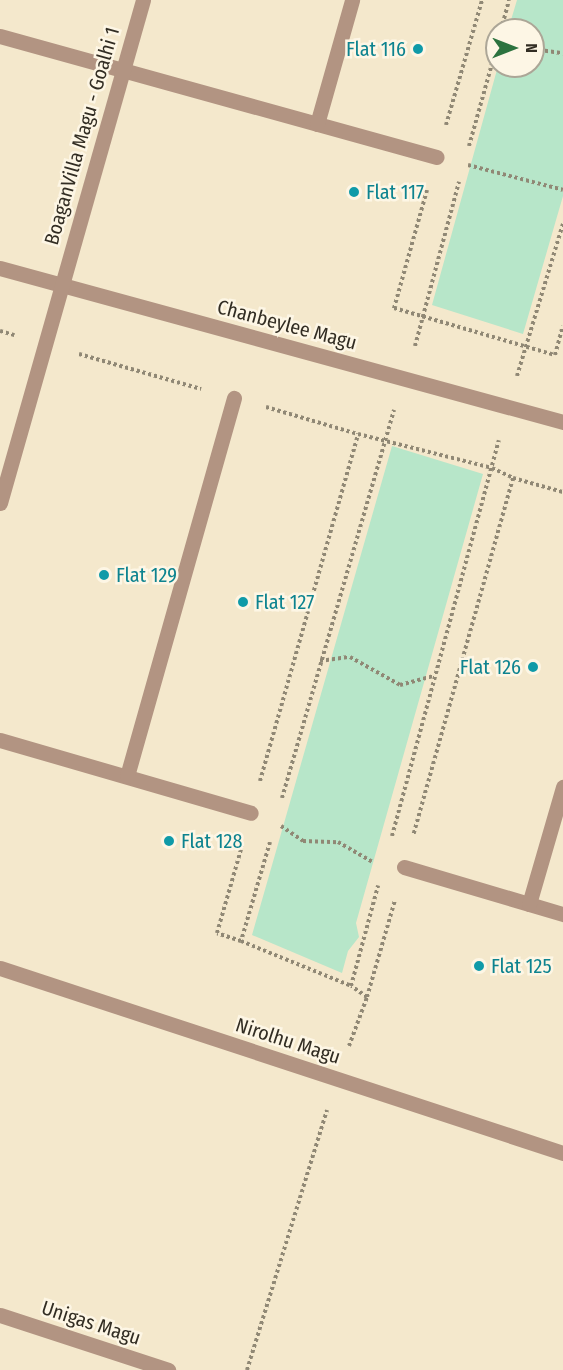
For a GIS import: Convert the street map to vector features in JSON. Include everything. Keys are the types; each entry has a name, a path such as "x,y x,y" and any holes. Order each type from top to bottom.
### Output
{"street":[{"name":"BoaganVilla Magu - Goalhi 1","path":"0,503 143,0"},
{"path":"317,124 352,0"},
{"path":"0,36 436,158"},
{"name":"Chanbeylee Magu","path":"0,268 563,422"},
{"path":"127,776 234,398"},
{"path":"0,740 251,813"},
{"path":"529,904 563,787"},
{"path":"404,867 563,914"},
{"name":"Nirolhu Magu","path":"0,968 563,1153"},
{"name":"Unigas Magu","path":"0,1315 168,1370"}],"path":[{"path":"482,0 394,308 555,355 563,326"},
{"path":"504,18 509,0"},
{"path":"545,51 563,53"},
{"path":"279,811 384,440 423,317 488,78"},
{"path":"464,164 563,190"},
{"path":"389,846 508,407 563,224"},
{"path":"0,331 358,434 492,468 513,478 563,492"},
{"path":"358,434 217,933 351,986 368,997"},
{"path":"247,1370 337,1079 368,997 513,478"},
{"path":"320,661 350,657 400,686 435,676"},
{"path":"241,941 275,822 303,841 338,842 383,869"},
{"path":"351,986 380,879"}],"green space":[{"path":"517,0 563,0 563,196 523,334 432,305 495,78 545,78 545,18 512,18"},
{"path":"392,446 483,474 356,923 359,937 348,951 342,973 252,935"}],"place":[{"name":"Flat 116","path":"418,49"},
{"name":"Flat 117","path":"354,192"},
{"name":"Flat 129","path":"104,575"},
{"name":"Flat 127","path":"243,602"},
{"name":"Flat 126","path":"533,667"},
{"name":"Flat 128","path":"169,841"},
{"name":"Flat 125","path":"479,966"}]}
